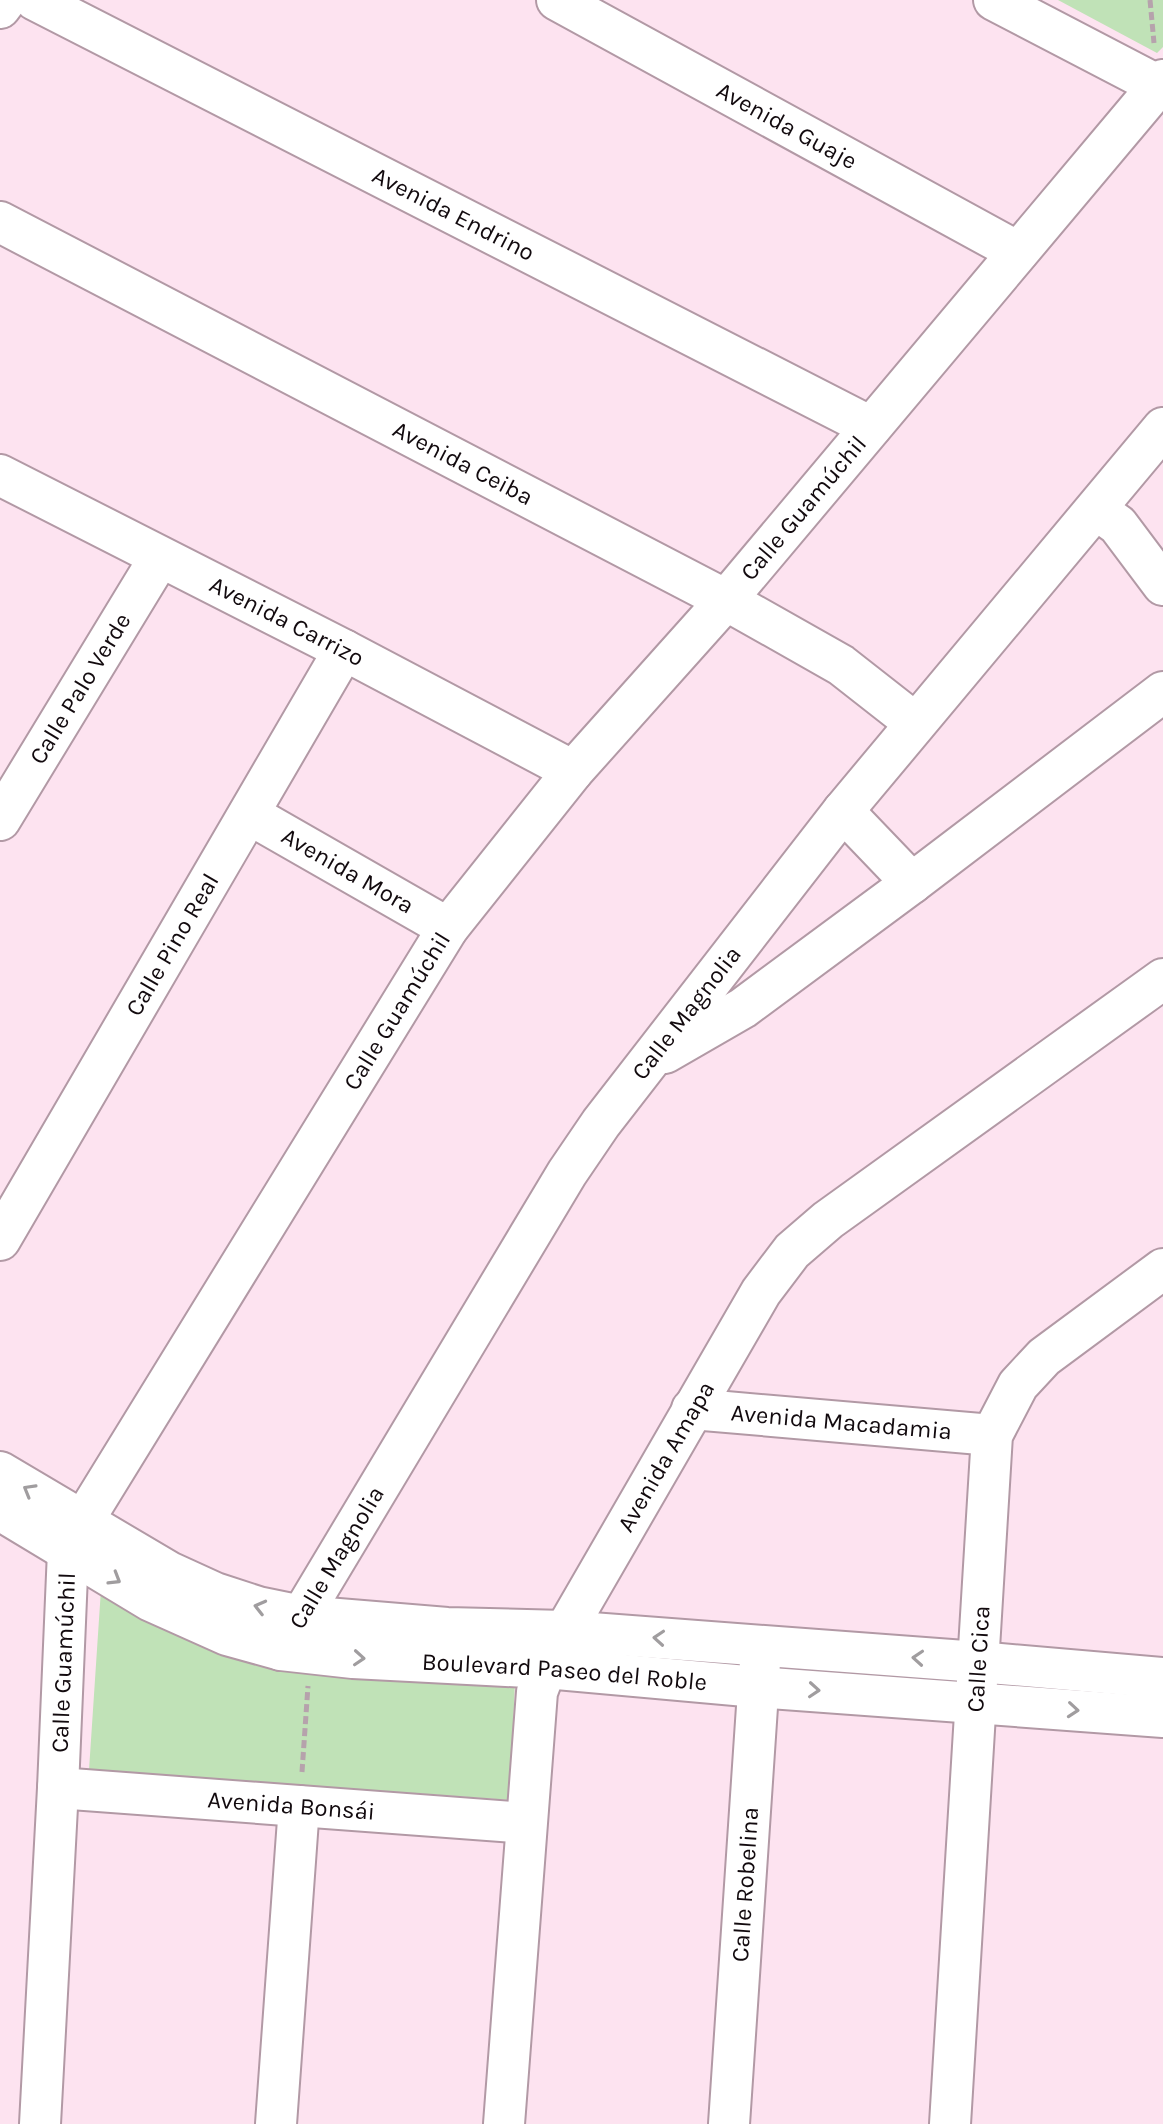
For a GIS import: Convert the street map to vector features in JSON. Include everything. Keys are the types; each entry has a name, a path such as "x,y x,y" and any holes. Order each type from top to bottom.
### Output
{"street":[{"path":"0,8 6,0"},
{"name":"Avenida Endrino","path":"35,0 871,427"},
{"name":"Avenida Guaje","path":"557,0 1018,252"},
{"path":"994,0 1161,85"},
{"name":"Calle Guamúchil","path":"40,2124 58,1788 76,1536 448,928 573,771 726,600 1161,85"},
{"name":"Avenida Ceiba","path":"0,222 726,600 841,665 915,723"},
{"name":"Calle Magnolia","path":"298,1640 567,1173 601,1123 843,811 1163,428"},
{"name":"Avenida Carrizo","path":"0,475 344,650 573,771"},
{"path":"1097,510 1118,525 1163,585"},
{"name":"Calle Palo Verde","path":"0,820 160,557"},
{"name":"Calle Pino Real","path":"0,1240 344,650"},
{"path":"647,1063 743,1008 1163,692"},
{"path":"843,811 912,883"},
{"name":"Avenida Mora","path":"249,814 448,928"},
{"name":"Avenida Amapa","path":"504,2124 537,1692 565,1631 692,1409 761,1292 792,1251 828,1220 1163,979"},
{"name":"Calle Cica","path":"950,2124 992,1435 1018,1385 1044,1357 1163,1269"},
{"name":"Avenida Macadamia","path":"692,1409 992,1435"},
{"name":"Boulevard Paseo del Roble","path":"0,1472 76,1536"},
{"name":"Boulevard Paseo del Roble","path":"0,1510 76,1536 215,1593 258,1607 298,1640 353,1658 546,1668 1163,1717"},
{"name":"Boulevard Paseo del Roble","path":"298,1640 447,1628 565,1631 1163,1678"},
{"name":"Calle Robelina","path":"729,2124 761,1646"},
{"name":"Avenida Bonsái","path":"58,1788 526,1823"},
{"path":"276,2124 299,1806"}],"path":[{"path":"298,1640 299,1806"}],"green space":[{"path":"1058,0 1163,0 1163,47 1157,53"},
{"path":"101,1589 515,1681 510,1800 89,1770"}]}
